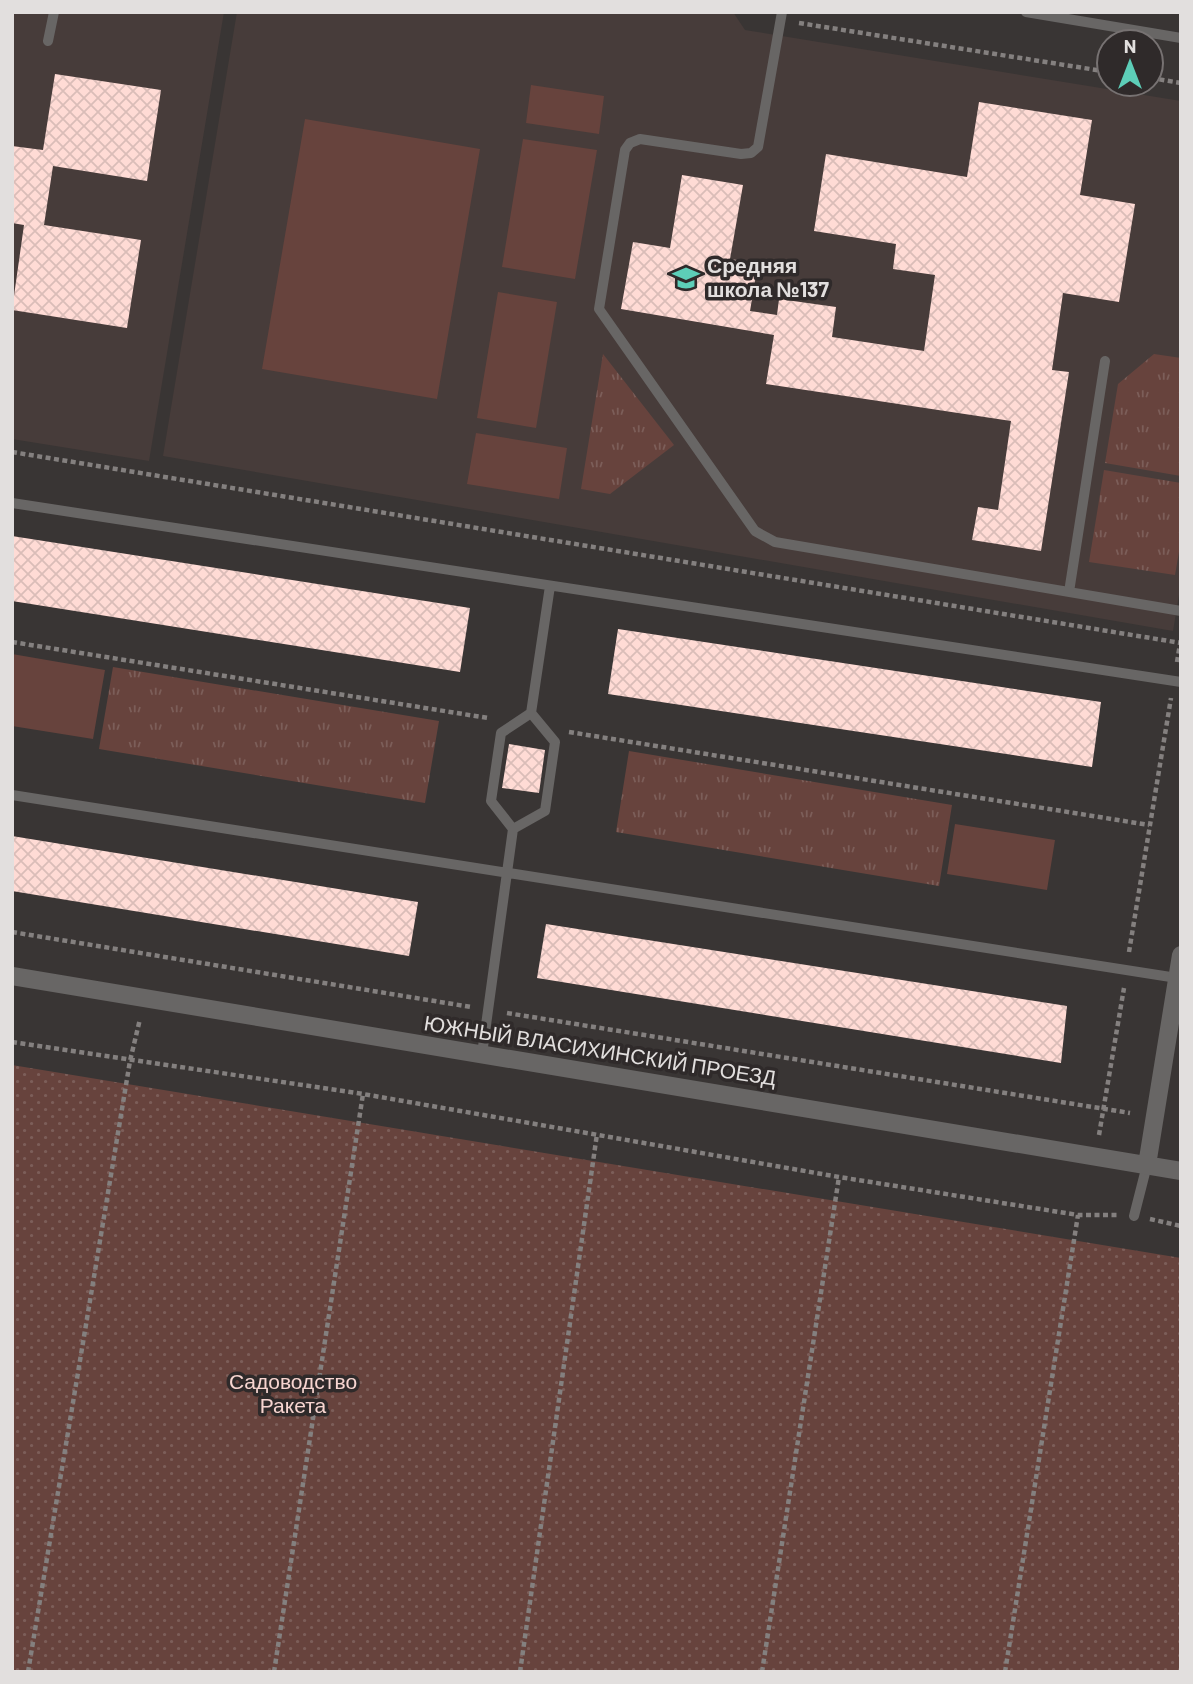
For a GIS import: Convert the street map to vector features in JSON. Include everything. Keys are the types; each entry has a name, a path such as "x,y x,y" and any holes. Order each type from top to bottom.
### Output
{"street":[{"path":"1147,1165 1181,955"},
{"name":"ЮЖНЫЙ ВЛАСИХИНСКИЙ ПРОЕЗД","path":"12,976 1181,1171"}],"lane":[{"path":"48,41 54,12"},
{"path":"1026,12 1103,18 1181,38"},
{"path":"781,16 758,147 751,153 741,154 640,139 629,143 625,149 599,309 755,531 775,542 1181,611"},
{"path":"1069,592 1105,361"},
{"path":"12,503 1177,682"},
{"path":"482,1054 513,829 491,801 501,733 531,713 550,586"},
{"path":"513,829 545,811 555,742 531,713"},
{"path":"12,795 1177,978"},
{"path":"1134,1216 1147,1165"}],"path":[{"path":"781,16 1095,70"},
{"path":"12,452 1180,641 1177,682 1149,825 1095,1156"},
{"path":"12,642 517,723"},
{"path":"543,727 1149,825"},
{"path":"12,932 1130,1113"},
{"path":"28,1672 130,1061 146,998"},
{"path":"12,1042 363,1094 839,1177 1078,1215 1134,1216 1181,1226"},
{"path":"274,1672 363,1094"},
{"path":"520,1672 597,1134"},
{"path":"762,1672 839,1177"},
{"path":"1004,1672 1078,1215"}],"shaded area":[{"path":"12,12 224,12 149,461 12,439"},
{"name":"Средняя школа №137","path":"237,12 733,12 745,30 1095,87 1095,98 1163,98 1181,101 1181,583 1173,631 163,456"}],"green space":[{"path":"531,85 604,96 599,134 526,123"},
{"path":"305,119 480,149 437,399 262,369"},
{"path":"523,139 597,150 575,279 502,267"},
{"path":"498,292 557,302 536,428 477,418"},
{"path":"603,354 674,445 610,494 581,489"},
{"path":"1154,354 1181,358 1181,476 1105,463 1118,384"},
{"path":"476,433 567,448 559,499 467,484"},
{"path":"1104,470 1181,483 1181,540 1175,575 1089,562"},
{"path":"12,654 105,670 93,739 12,726"},
{"path":"113,667 439,721 425,803 99,749"},
{"path":"629,751 952,805 939,886 616,832"},
{"path":"955,824 1055,840 1047,890 947,874"},
{"name":"Садоводство Ракета","path":"12,1065 1181,1258 1181,1672 12,1672"}],"building":[{"path":"55,74 161,90 147,181 53,166 44,225 141,240 127,328 12,310 24,225 12,223 12,146 43,150"},
{"path":"979,102 1092,120 1080,195 1135,204 1119,302 1063,293 1052,370 1069,372 1041,551 972,540 978,507 998,510 1011,421 766,384 774,335 621,309 633,242 670,248 682,175 743,185 730,259 758,263 750,311 777,315 779,299 836,307 832,337 924,351 935,275 893,269 896,244 814,231 826,154 967,177"},
{"path":"12,536 470,608 460,672 12,601"},
{"path":"618,629 1101,702 1092,767 608,694"},
{"path":"509,744 545,750 539,793 502,788"},
{"path":"12,836 418,902 409,956 12,891"},
{"path":"546,924 1067,1006 1061,1063 537,978"}],"place":[{"name":"Средняя школа №137","path":"686,278"}]}
